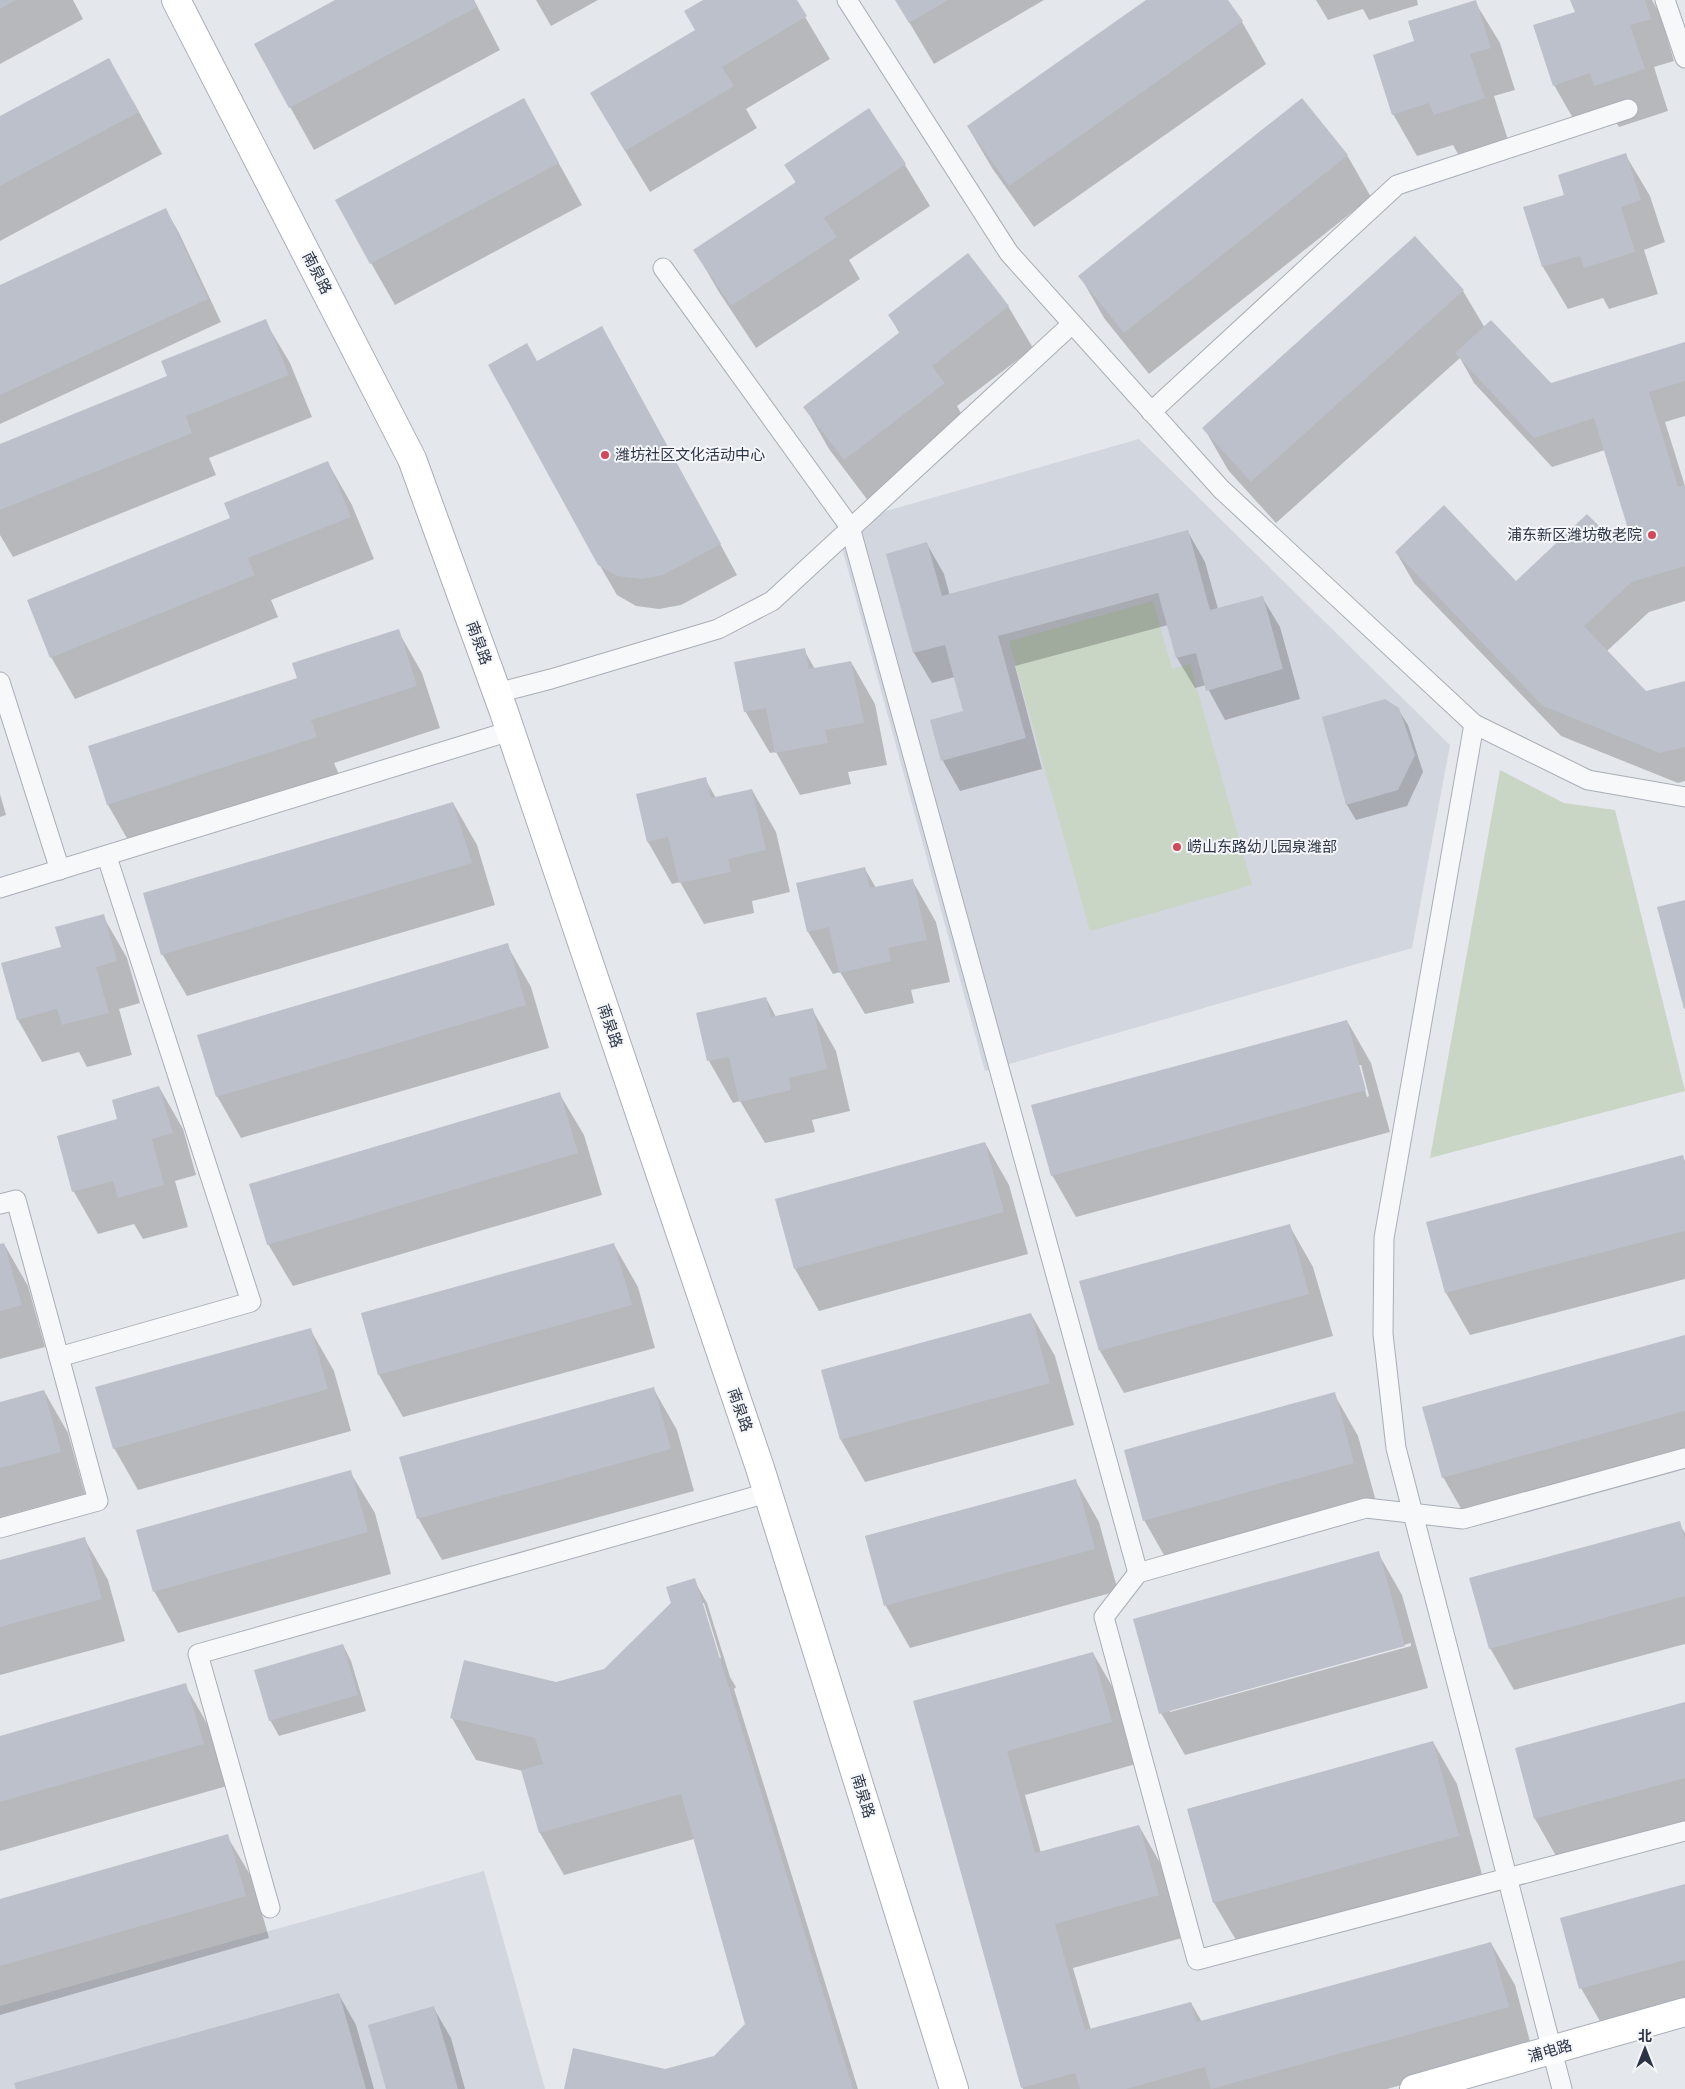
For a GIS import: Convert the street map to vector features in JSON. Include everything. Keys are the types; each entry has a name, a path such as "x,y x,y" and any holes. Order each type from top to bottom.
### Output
{"street":[{"name":"南泉路","path":"176,0 412,459 497,693 768,1493 954,2089"},
{"name":"浦电路","path":"1414,2089 1685,2012"}],"lane":[{"path":"847,0 1009,253 1221,489 1474,724 1588,780 1685,797"},
{"path":"1665,0 1685,58"},
{"path":"1152,412 1397,185 1628,109"},
{"path":"663,268 850,527 1138,1573"},
{"path":"497,693 551,679 718,628 772,601 1072,324"},
{"path":"0,682 60,870"},
{"path":"1474,724 1384,1238 1383,1334 1396,1448 1562,2089"},
{"path":"0,888 510,731"},
{"path":"59,1358 251,1302 107,856"},
{"path":"0,1204 16,1200 98,1501 0,1528"},
{"path":"1685,1458 1463,1518 1366,1508 1138,1573 1104,1617 1197,1960 1685,1831"},
{"path":"270,1908 198,1654 768,1493"}],"shaded area":[{"name":"崂山东路幼儿园泉潍部","path":"1139,439 1450,745 1412,948 985,1071 839,537 858,519"},
{"path":"484,1871 545,2089 0,2089 0,2006"}],"green space":[{"path":"1153,601 1172,669 1190,664 1252,885 1090,931 1009,641"},
{"path":"1500,770 1564,803 1615,810 1685,1091 1430,1158"}],"building":[{"path":"0,0 16,0 0,9"},
{"path":"335,0 473,0 477,7 289,108 254,44"},
{"path":"703,0 797,0 807,16 722,67 734,86 625,151 590,93 695,30 684,11"},
{"path":"895,0 948,0 909,23"},
{"path":"1146,0 1228,0 1243,21 1009,186 967,126"},
{"path":"1476,0 1491,48 1470,54 1485,98 1434,115 1429,103 1392,115 1373,55 1414,41 1408,21"},
{"path":"1570,0 1645,0 1651,19 1630,25 1645,69 1594,86 1590,73 1553,86 1533,25 1575,12"},
{"path":"109,58 139,112 0,186 0,116"},
{"path":"524,98 559,163 370,264 335,200"},
{"path":"1302,98 1348,155 1124,333 1078,276"},
{"path":"869,108 906,164 824,218 837,237 731,306 693,250 796,182 784,165"},
{"path":"1626,153 1641,200 1621,207 1635,252 1584,268 1580,256 1542,267 1523,207 1564,195 1558,175"},
{"path":"166,208 208,299 0,395 0,285"},
{"path":"1415,236 1464,290 1251,482 1202,428"},
{"path":"968,253 1009,306 932,366 945,383 844,460 803,407 900,332 888,315"},
{"path":"266,319 289,375 186,416 192,433 0,510 0,444 167,376 161,361"},
{"name":"浦东新区潍坊敬老院","path":"1491,320 1551,383 1685,342 1685,381 1649,392 1678,487 1685,485 1685,566 1632,582 1584,626 1646,691 1685,681 1685,747 1660,753 1543,706 1395,552 1444,505 1516,581 1587,514 1611,538 1629,532 1594,418 1534,438 1455,353"},
{"name":"潍坊社区文化活动中心","path":"602,326 721,544 663,575 641,579 617,576 598,565 488,365 527,343 537,361"},
{"path":"328,461 351,517 248,558 255,575 50,658 27,600 230,518 224,503"},
{"path":"1188,530 1210,610 1263,596 1283,669 1206,691 1196,653 1176,658 1158,593 998,636 1026,738 941,761 930,720 963,711 945,645 913,653 886,554 927,542 942,596"},
{"path":"399,629 417,686 311,720 317,737 107,805 88,746 297,678 292,663"},
{"path":"805,648 809,669 851,661 864,723 825,730 828,743 775,753 766,708 744,712 734,662"},
{"path":"1385,699 1399,708 1415,755 1398,790 1346,805 1322,717"},
{"path":"706,777 711,798 752,789 766,850 728,859 731,872 679,883 668,837 647,842 636,794"},
{"path":"453,802 472,863 161,955 143,893"},
{"path":"865,867 870,888 913,879 927,940 888,948 891,961 839,973 829,927 807,932 796,883"},
{"path":"1685,900 1685,1009 1684,1009 1657,907"},
{"path":"104,914 117,961 96,967 109,1013 62,1025 57,1009 17,1020 1,963 61,947 55,927"},
{"path":"508,943 526,1005 216,1097 197,1035"},
{"path":"766,997 771,1017 813,1008 827,1069 789,1078 791,1090 739,1102 729,1057 707,1061 696,1013"},
{"path":"1347,1020 1366,1090 1051,1176 1031,1105"},
{"path":"159,1086 173,1133 152,1139 164,1185 118,1198 113,1181 72,1192 57,1136 117,1119 112,1100"},
{"path":"560,1092 578,1153 267,1245 249,1184"},
{"path":"985,1142 1004,1212 794,1269 775,1199"},
{"path":"1683,1155 1685,1163 1685,1231 1445,1293 1426,1222"},
{"path":"1290,1224 1309,1294 1099,1351 1079,1281"},
{"path":"4,1243 22,1305 0,1311 0,1244"},
{"path":"614,1243 632,1305 378,1375 361,1313"},
{"path":"1031,1313 1050,1383 840,1440 821,1370"},
{"path":"311,1328 328,1389 113,1449 95,1387"},
{"path":"1685,1335 1685,1411 1442,1478 1422,1407"},
{"path":"654,1387 671,1449 417,1519 399,1457"},
{"path":"44,1390 61,1452 0,1468 0,1402"},
{"path":"1335,1392 1354,1463 1143,1521 1124,1450"},
{"path":"351,1470 368,1532 153,1592 136,1530"},
{"path":"1076,1479 1095,1549 884,1606 865,1536"},
{"path":"1680,1521 1685,1540 1685,1596 1489,1649 1469,1578"},
{"path":"85,1537 102,1599 0,1627 0,1560"},
{"path":"1379,1551 1405,1646 1159,1714 1133,1619"},
{"path":"695,1578 853,2089 564,2089 573,2048 665,2069 714,2056 745,2024 681,1794 539,1833 521,1770 543,1764 535,1738 450,1718 464,1660 556,1682 604,1669 671,1603 666,1587"},
{"path":"343,1644 358,1695 269,1721 254,1670"},
{"path":"1093,1652 1112,1722 1007,1751 1035,1853 1139,1825 1159,1895 1055,1924 1085,2030 1191,2002 1197,2022 1491,1942 1509,2007 1211,2089 1205,2067 1126,2089 1080,2089 1075,2073 1021,2088 913,1701"},
{"path":"186,1683 204,1744 0,1802 0,1736"},
{"path":"1685,1702 1685,1778 1534,1819 1515,1748"},
{"path":"1433,1741 1459,1836 1213,1903 1187,1809"},
{"path":"228,1834 246,1896 0,1966 0,1899"},
{"path":"1685,1884 1685,1960 1579,1989 1560,1918"},
{"path":"339,1993 366,2089 16,2089 14,2083"},
{"path":"434,2006 458,2089 386,2089 368,2025"}],"place":[{"name":"潍坊社区文化活动中心","path":"605,455"},
{"name":"浦东新区潍坊敬老院","path":"1652,535"},
{"name":"崂山东路幼儿园泉潍部","path":"1177,847"}]}
